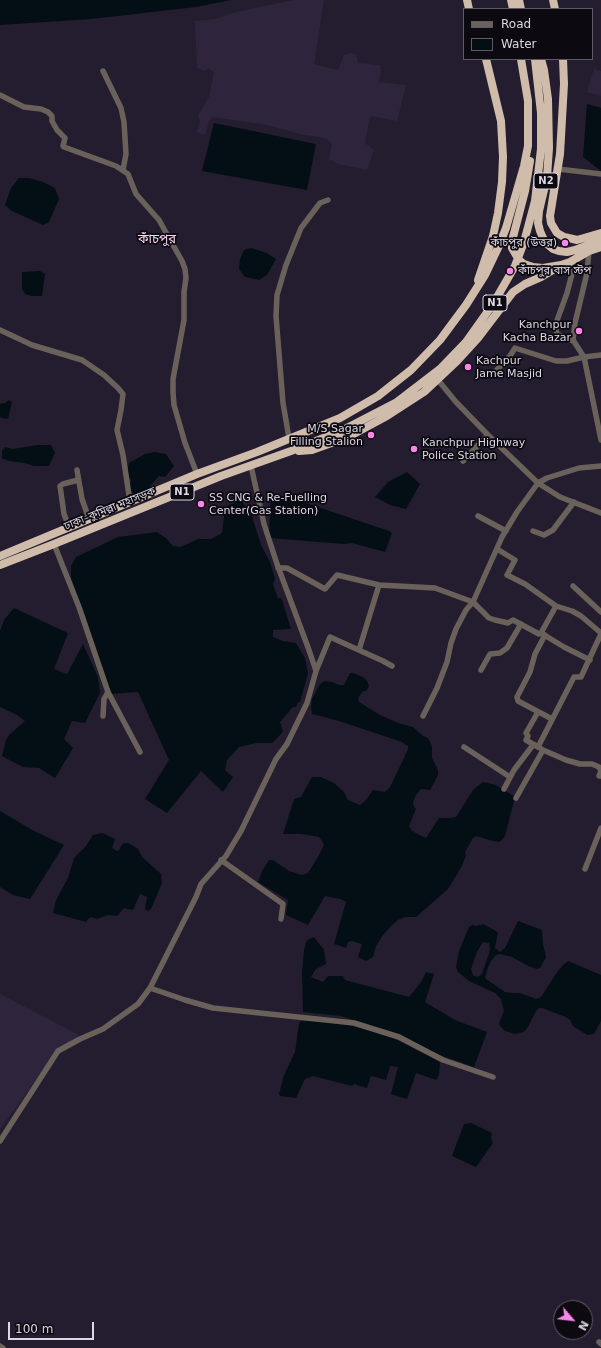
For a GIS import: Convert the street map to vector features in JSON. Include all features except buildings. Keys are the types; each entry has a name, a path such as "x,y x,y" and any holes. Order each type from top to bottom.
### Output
{"highway":[{"path":"511,0 518,6"},
{"name":"N1","path":"477,287 479,274 498,213 504,157 501,121 486,60"},
{"name":"ঢাকা–কুমিল্লা মহাসড়ক","path":"0,556 197,474 257,452 328,422 358,408 397,382 411,370 440,340 454,322 477,287 498,248 506,228 520,181 528,146 528,101 521,60"},
{"name":"ঢাকা–কুমিল্লা মহাসড়ক","path":"0,565 214,479 291,451 363,420 396,402 440,369 466,342 493,304 515,266 530,221 538,183 541,133 540,94 535,60"},
{"name":"N2","path":"541,60 548,99 549,148 546,178 538,223 542,238 553,249 567,252 601,240"},
{"name":"N2","path":"563,60 564,84 562,132 558,169 550,216 552,227 557,233 564,237 573,239 581,239 601,233"},
{"name":"N2","path":"528,146 530,154 529,171 513,234 512,248 519,260 524,264 533,267 543,268 561,265 601,246"},
{"name":"N1","path":"291,451 312,450 348,437 406,404 438,380 457,361 478,338 513,292 561,265"}],"street":[{"path":"103,71 121,108 124,122 126,148 125,165 123,170"},
{"path":"0,95 24,107 41,109 48,112 52,116 52,121 56,130 65,138 64,147 108,163 128,174 136,194 159,220 185,269 184,320 173,379 173,392 174,405 185,443 197,474"},
{"path":"558,169 601,174"},
{"path":"289,438 283,403 276,316 277,296 286,265 301,228 320,203 328,200"},
{"path":"573,341 575,323 587,274 589,251"},
{"path":"570,262 572,274 555,326 557,334 573,341 584,357 601,440"},
{"path":"0,330 32,345 82,360 104,376 123,394 117,430 123,455 130,502"},
{"path":"493,374 510,356 515,348 556,361 567,361 601,355"},
{"path":"438,380 456,402 488,435 538,483 560,497 601,513"},
{"path":"462,461 488,435"},
{"path":"250,466 264,524 278,568 316,671"},
{"path":"423,716 437,688 447,662 456,629 466,610 473,602 502,537 517,512 538,483 546,478 579,468 601,466"},
{"path":"77,470 82,499 89,519"},
{"path":"69,527 64,514 60,486 78,480"},
{"path":"533,531 544,535 553,530 574,502"},
{"path":"478,516 506,531"},
{"path":"54,544 79,607 108,692 140,752"},
{"path":"497,549 515,560 507,575 525,584 556,606 572,611 581,616 601,634 581,677 574,677 552,719 516,798"},
{"path":"278,568 287,568 325,589 336,574 379,585 435,588 473,602 489,618 508,623 513,620 539,634 543,634 564,647 590,660"},
{"path":"359,650 379,585"},
{"path":"574,586 601,612"},
{"path":"552,719 518,701 517,697 530,672 535,654 556,606"},
{"path":"481,670 490,654 500,653 507,648 521,624"},
{"path":"0,1141 58,1051 103,1029 138,1004 150,988 196,897 201,884 226,856 241,831 276,759 287,744 307,703 316,671 330,637 383,660 392,666"},
{"path":"103,716 104,700 108,692"},
{"path":"538,712 526,733 528,736 526,740 566,760 580,764 592,764 599,767 601,771 599,776 601,776"},
{"path":"464,747 510,777"},
{"path":"504,789 510,777 538,747"},
{"path":"585,869 601,828"},
{"path":"221,860 283,904 281,919"},
{"path":"150,988 213,1008 354,1023 399,1037 443,1060 493,1077"}],"shaded area":[{"path":"293,0 324,0 314,64 338,70 344,55 350,53 356,54 358,63 380,65 381,71 379,82 406,85 397,121 371,116 365,143 374,150 367,170 338,164 329,159 332,144 327,139 299,134 262,124 213,117 209,121 205,135 197,132 200,121 198,115 209,97 214,73 209,68 205,71 197,68 195,21 216,19 232,13"},
{"path":"594,69 601,71 601,96 587,92"},
{"path":"0,994 79,1035 44,1069 0,1129"}],"water":[{"path":"0,0 231,0 196,7 91,19 0,25"},
{"path":"587,104 601,108 601,171 583,157"},
{"path":"214,123 316,144 307,190 202,171"},
{"path":"19,178 29,178 43,182 55,188 59,199 49,222 43,225 12,211 5,205 11,188"},
{"path":"251,248 267,253 276,259 267,275 259,280 245,277 239,269 240,259 244,250"},
{"path":"40,271 45,274 42,296 25,294 22,289 22,272"},
{"path":"9,400 12,402 8,419 2,418 0,417 0,404"},
{"path":"37,445 51,445 55,453 49,466 34,466 9,461 2,458 2,451 5,447 13,449"},
{"path":"154,452 166,454 174,466 165,477 159,476 142,495 135,495 129,489 131,480 127,473 129,463 145,454"},
{"path":"407,472 420,484 406,509 390,505 375,497 388,482"},
{"path":"291,498 389,531 392,533 385,552 352,543 344,544 269,538 271,499"},
{"path":"241,501 251,513 261,545 270,562 275,579 273,584 278,598 281,598 282,600 291,629 273,630 273,637 283,641 296,643 305,658 308,673 300,702 298,702 296,707 293,707 280,722 283,732 272,743 257,743 239,747 227,760 225,770 233,777 223,792 201,771 167,813 145,799 169,760 138,692 110,694 71,577 71,566 76,557 118,537 157,532 166,538 173,546 181,547 198,539 211,539 222,533 225,509 229,505"},
{"path":"14,608 68,633 54,669 67,674 83,644 98,677 100,693 85,723 72,721 64,739 73,748 55,778 39,768 23,767 2,756 6,740 10,734 25,721 17,715 0,707 0,631 4,620"},
{"path":"350,673 363,677 369,686 358,698 359,702 380,715 398,723 413,727 423,736 428,738 432,746 432,758 438,770 438,775 430,790 421,789 416,795 413,802 416,809 409,826 412,831 426,838 439,818 456,817 473,790 483,782 496,785 515,797 505,836 502,840 499,842 476,836 473,838 465,852 466,855 462,866 448,889 416,917 405,917 392,925 376,946 373,957 366,961 358,957 362,944 352,941 348,942 346,948 334,944 346,902 341,899 325,896 308,925 286,915 288,900 258,882 262,871 269,860 273,860 289,871 302,875 308,873 318,857 324,845 319,837 301,834 283,834 294,799 301,797 312,777 321,777 334,783 344,792 348,800 360,805 366,800 373,790 385,792 390,787 408,749 408,746 402,742 339,721 312,714 312,699 320,684 325,681 344,685"},
{"path":"0,811 34,831 64,845 30,899 13,895 0,887"},
{"path":"102,833 115,839 112,848 117,851 123,843 128,843 138,849 143,858 161,874 162,883 151,909 148,911 145,909 147,897 140,894 133,910 124,908 117,916 108,915 97,919 91,917 86,922 53,913 56,900 68,878 74,858 86,846 93,835"},
{"path":"518,921 542,930 546,957 540,968 537,969 528,966 512,957 500,954 496,955 491,961 485,977 505,992 520,993 536,999 541,997 555,975 568,961 601,975 601,1021 594,1034 587,1035 573,1026 570,1020 566,1017 542,1008 539,1008 536,1011 524,1032 515,1034 505,1031 499,1023 504,1011 501,999 495,993 469,981 458,972 456,967 459,951 469,927 472,925 476,926 483,924 496,931 498,933 495,948 500,952 505,948","holes":["483,942 489,943 490,950 483,971 481,975 477,977 473,975 471,969 477,952"]},
{"path":"314,937 324,950 326,964 316,969 311,977 323,982 328,976 343,976 345,980 409,997 421,982 426,972 434,974 425,1002 455,1020 487,1032 474,1067 440,1055 395,1033 341,1016 303,1012 302,972 304,950 307,940"},
{"path":"302,1021 336,1022 369,1030 395,1039 440,1062 439,1075 436,1080 416,1073 407,1099 391,1094 398,1067 390,1066 386,1080 371,1076 367,1088 354,1084 352,1086 313,1076 305,1079 296,1098 280,1096 279,1094 284,1075 295,1052 299,1023"},
{"path":"471,1123 492,1133 491,1138 493,1143 476,1167 452,1156 464,1124"}],"place":[{"name":"কাঁচপুর (উত্তর)","path":"565,243"},
{"name":"কাঁচপুর বাস স্টপ","path":"510,271"},
{"name":"Kanchpur Kacha Bazar","path":"579,331"},
{"name":"Kachpur Jame Masjid","path":"468,367"},
{"name":"M/S Sagar Filling Stalion","path":"371,435"},
{"name":"Kanchpur Highway Police Station","path":"414,449"},
{"name":"SS CNG & Re-Fuelling Center(Gas Station)","path":"201,504"}],"district":[{"name":"কাঁচপুর","path":"157,240"}]}
